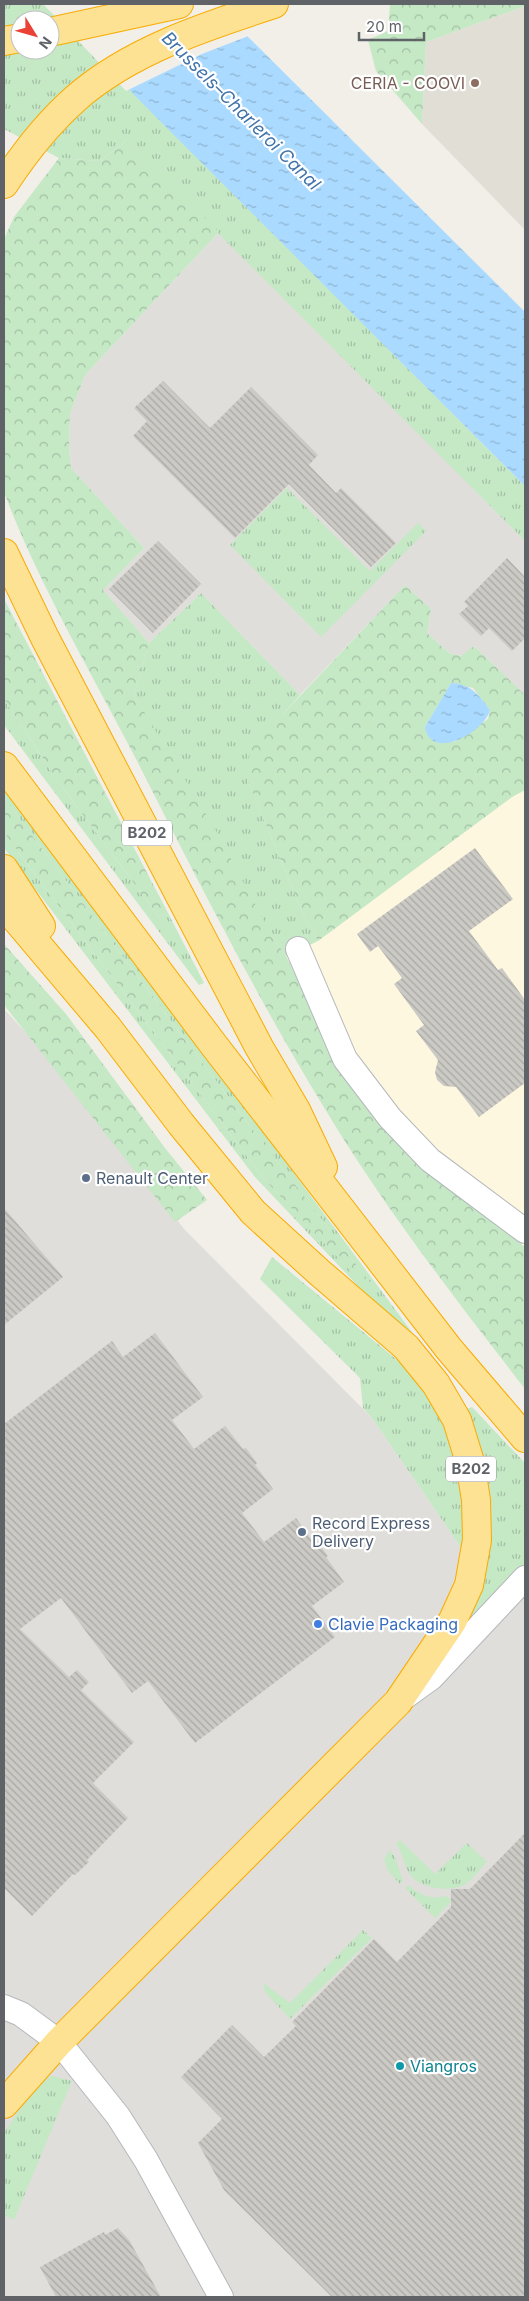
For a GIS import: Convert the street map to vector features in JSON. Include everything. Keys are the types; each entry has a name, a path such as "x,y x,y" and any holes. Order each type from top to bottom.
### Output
{"highway":[{"path":"60,30 179,4"},
{"path":"4,184 25,152 48,125 76,98 103,78 148,52 214,23 274,4"},
{"name":"B202","path":"4,553 45,638 259,1047 296,1110 344,1211"},
{"name":"B202","path":"4,766 213,1044 449,1349 525,1438"},
{"name":"B202","path":"4,869 108,1028"},
{"name":"B202","path":"4,905 108,1028 187,1132 253,1212 406,1347 436,1384 457,1420 470,1462 476,1500 477,1540 469,1585 452,1622 398,1702"},
{"path":"4,2104 59,2042 398,1702"}],"street":[{"path":"298,949 345,1059 390,1118 430,1160 525,1231"},
{"path":"398,1702 431,1678 525,1578"},
{"path":"4,2007 21,2014 59,2042 134,2140 220,2297"}],"shaded area":[{"name":"CERIA - COOVI","path":"525,6 525,230 422,124 426,42"},
{"path":"219,232 525,541 525,695 474,646 462,656 449,653 427,633 431,609 405,585 300,695 201,593 149,643 103,590 144,548 71,468 69,446 70,414 85,375"},
{"path":"525,790 525,1247 485,1215 341,1064 286,956 318,941 512,797"},
{"path":"4,1009 89,1101 184,1229 372,1418 462,1549 525,1569 525,2297 4,2297"}],"green space":[{"path":"4,4 45,4 51,10 10,10 10,60 60,60 60,19 525,486 525,541 126,141 100,161 59,158 4,129"},
{"path":"390,4 525,4 525,6 426,42 422,124 376,71 368,40 388,31"},
{"path":"126,141 219,232 85,375 70,414 69,446 71,468 144,548 103,590 149,643 134,695 215,829 272,936 286,956 341,1064 485,1215 525,1247 525,1389 445,1285 394,1214 345,1141 297,1062 226,933 49,594 4,492 4,239 14,217 59,158 100,161"},
{"path":"287,488 370,571 418,523 426,531 321,637 230,545"},
{"path":"405,585 431,609 427,633 449,653 461,656 474,646 525,695 525,790 512,797 318,941 305,918 244,772 256,737 282,715","holes":["451,683 473,688 490,710 488,719 454,742 425,727"]},
{"path":"201,593 300,695 282,715 244,772 305,918 318,941 286,956 272,936 134,695 149,643"},
{"path":"4,599 168,913 159,917 58,781 4,699"},
{"path":"4,699 58,781 159,917 168,913 204,983 199,985 4,725"},
{"path":"4,790 212,1063 423,1347 376,1305 255,1177 4,848 4,833 264,1179 371,1292 374,1288 4,798"},
{"path":"4,798 234,1105 375,1289 370,1292 264,1179 4,833"},
{"path":"4,944 66,1014 165,1148 207,1200 175,1222 4,1005"},
{"path":"272,1257 407,1368 442,1418 472,1407 525,1463 525,1569 455,1636 462,1549 372,1418 363,1408 360,1378 260,1279"},
{"path":"400,1840 435,1874 467,1843 487,1862 472,1879 462,1886 449,1889 435,1888 415,1880 408,1872 396,1844"},
{"path":"390,1850 395,1857 403,1881 400,1884 388,1871 384,1859"},
{"path":"408,1885 426,1896 447,1896 452,1901 435,1918 405,1888"},
{"path":"363,1930 372,1938 290,2019 265,1992 263,1983 290,2003"},
{"path":"52,2076 72,2081 14,2220 4,2215 4,2133 29,2095 41,2081"}],"water":[{"name":"Brussels–Charleroi Canal","path":"45,4 215,4 525,312 525,486 60,19 60,10 51,10"},
{"path":"451,683 474,691 490,710 479,727 469,734 447,743 437,742 429,737 425,727"}],"pier":[{"path":"43,4 219,4 251,35 202,54 126,91 60,22 60,10 49,10"}],"building":[{"path":"163,381 210,428 251,387 318,455 309,465 336,493 341,488 396,543 371,567 289,484 235,538 133,436 147,421 134,408"},
{"path":"158,541 201,584 153,633 109,589"},
{"path":"507,558 525,577 525,638 512,651 489,628 481,636 459,614 468,606 464,602"},
{"path":"475,848 513,899 469,931 498,970 502,968 525,1000 525,1083 479,1117 456,1087 444,1086 437,1080 435,1072 438,1060 416,1031 424,1025 394,984 402,978 378,946 370,952 357,934"},
{"path":"4,1208 63,1277 4,1325"},
{"path":"155,1333 203,1397 172,1420 194,1449 225,1426 243,1449 246,1448 257,1463 255,1465 273,1489 242,1513 264,1542 296,1518 313,1542 316,1540 328,1556 326,1557 344,1582 312,1606 335,1637 195,1743 148,1681 132,1693 61,1598 20,1629 69,1677 77,1670 89,1682 81,1690 134,1742 93,1783 128,1818 87,1860 89,1862 75,1875 73,1874 32,1916 4,1888 4,1424 112,1341 123,1357"},
{"name":"Viangros","path":"525,1833 525,2297 332,2297 224,2190 198,2143 222,2119 181,2077 232,2025 264,2057 296,2026 292,2022 374,1939 397,1962 451,1907 451,1889 470,1889"},
{"path":"118,2228 129,2240 161,2297 56,2297 40,2267 104,2232 105,2235"}],"place":[{"name":"CERIA - COOVI","path":"475,83"},
{"name":"Renault Center","path":"86,1178"},
{"name":"Record Express Delivery","path":"302,1532"},
{"name":"Clavie Packaging","path":"318,1624"},
{"name":"Viangros","path":"400,2066"}]}
